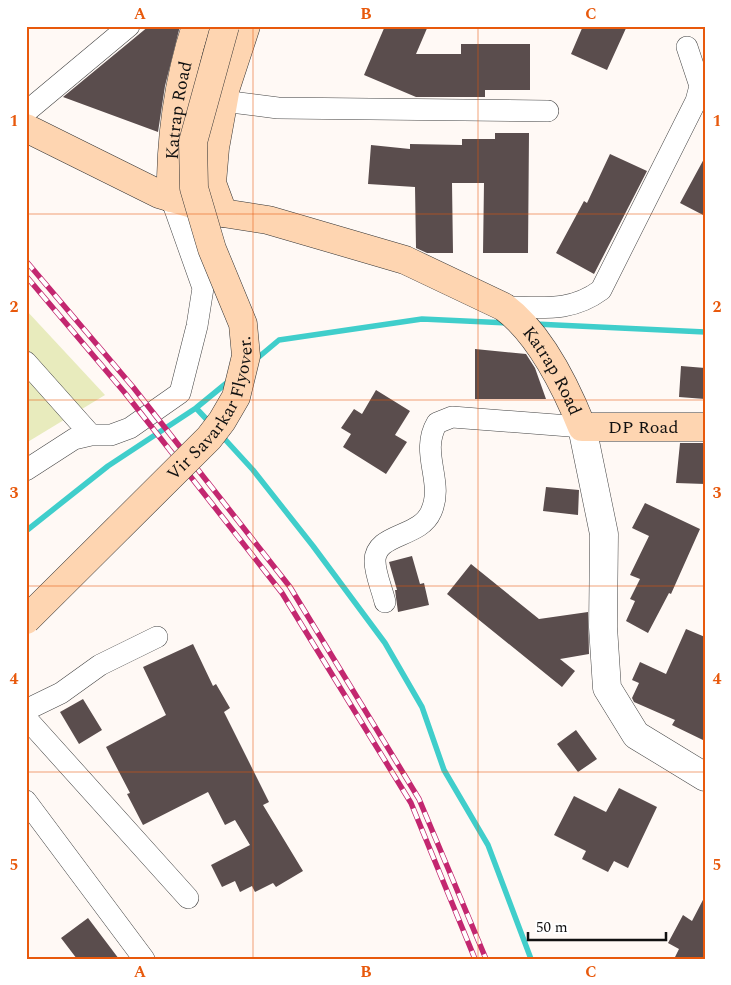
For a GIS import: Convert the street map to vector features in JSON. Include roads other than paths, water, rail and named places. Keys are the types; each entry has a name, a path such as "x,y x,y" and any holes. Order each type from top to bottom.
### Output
{"main road":[{"name":"Katrap Road","path":"171,198 171,163 177,110 196,26"},
{"name":"Vir Savarkar Flyover.","path":"26,620 209,438 222,421 236,397 246,356 243,324 212,249 194,188 193,142 225,26"},
{"path":"223,213 212,182 215,148 224,102 246,26"},
{"name":"Katrap Road","path":"26,128 158,194 223,213 268,220 405,260 509,310 551,362 570,397 582,427"},
{"name":"DP Road","path":"582,427 705,427"}],"street":[{"path":"26,112 129,26"},
{"path":"509,310 565,307 578,304 601,290 696,101 700,86 688,47"},
{"path":"224,102 278,108 548,111"},
{"path":"26,470 74,440 91,435 111,435 130,428 180,393 197,326 203,288 171,198"},
{"path":"26,362 91,435"},
{"path":"386,602 375,563 376,552 383,542 411,532 423,524 431,513 436,498 429,440 437,423 452,417 582,427"},
{"name":"Katrap Road","path":"582,427 604,534 603,627 607,688 636,735 705,777"},
{"path":"26,710 61,693 100,665 157,637"},
{"path":"26,718 188,898"},
{"path":"26,801 144,959"}],"waterway":[{"path":"254,361 279,340 422,319 508,323"},
{"path":"535,324 705,332"},
{"path":"26,531 108,466 196,408 229,381"},
{"path":"196,408 210,423"},
{"path":"221,435 253,470 313,546 385,643 422,707 444,770 488,845 531,959"}],"railway":[{"path":"26,261 133,387 290,587 419,799 486,959"},
{"path":"26,276 125,393 282,593 411,803 475,959"}]}
